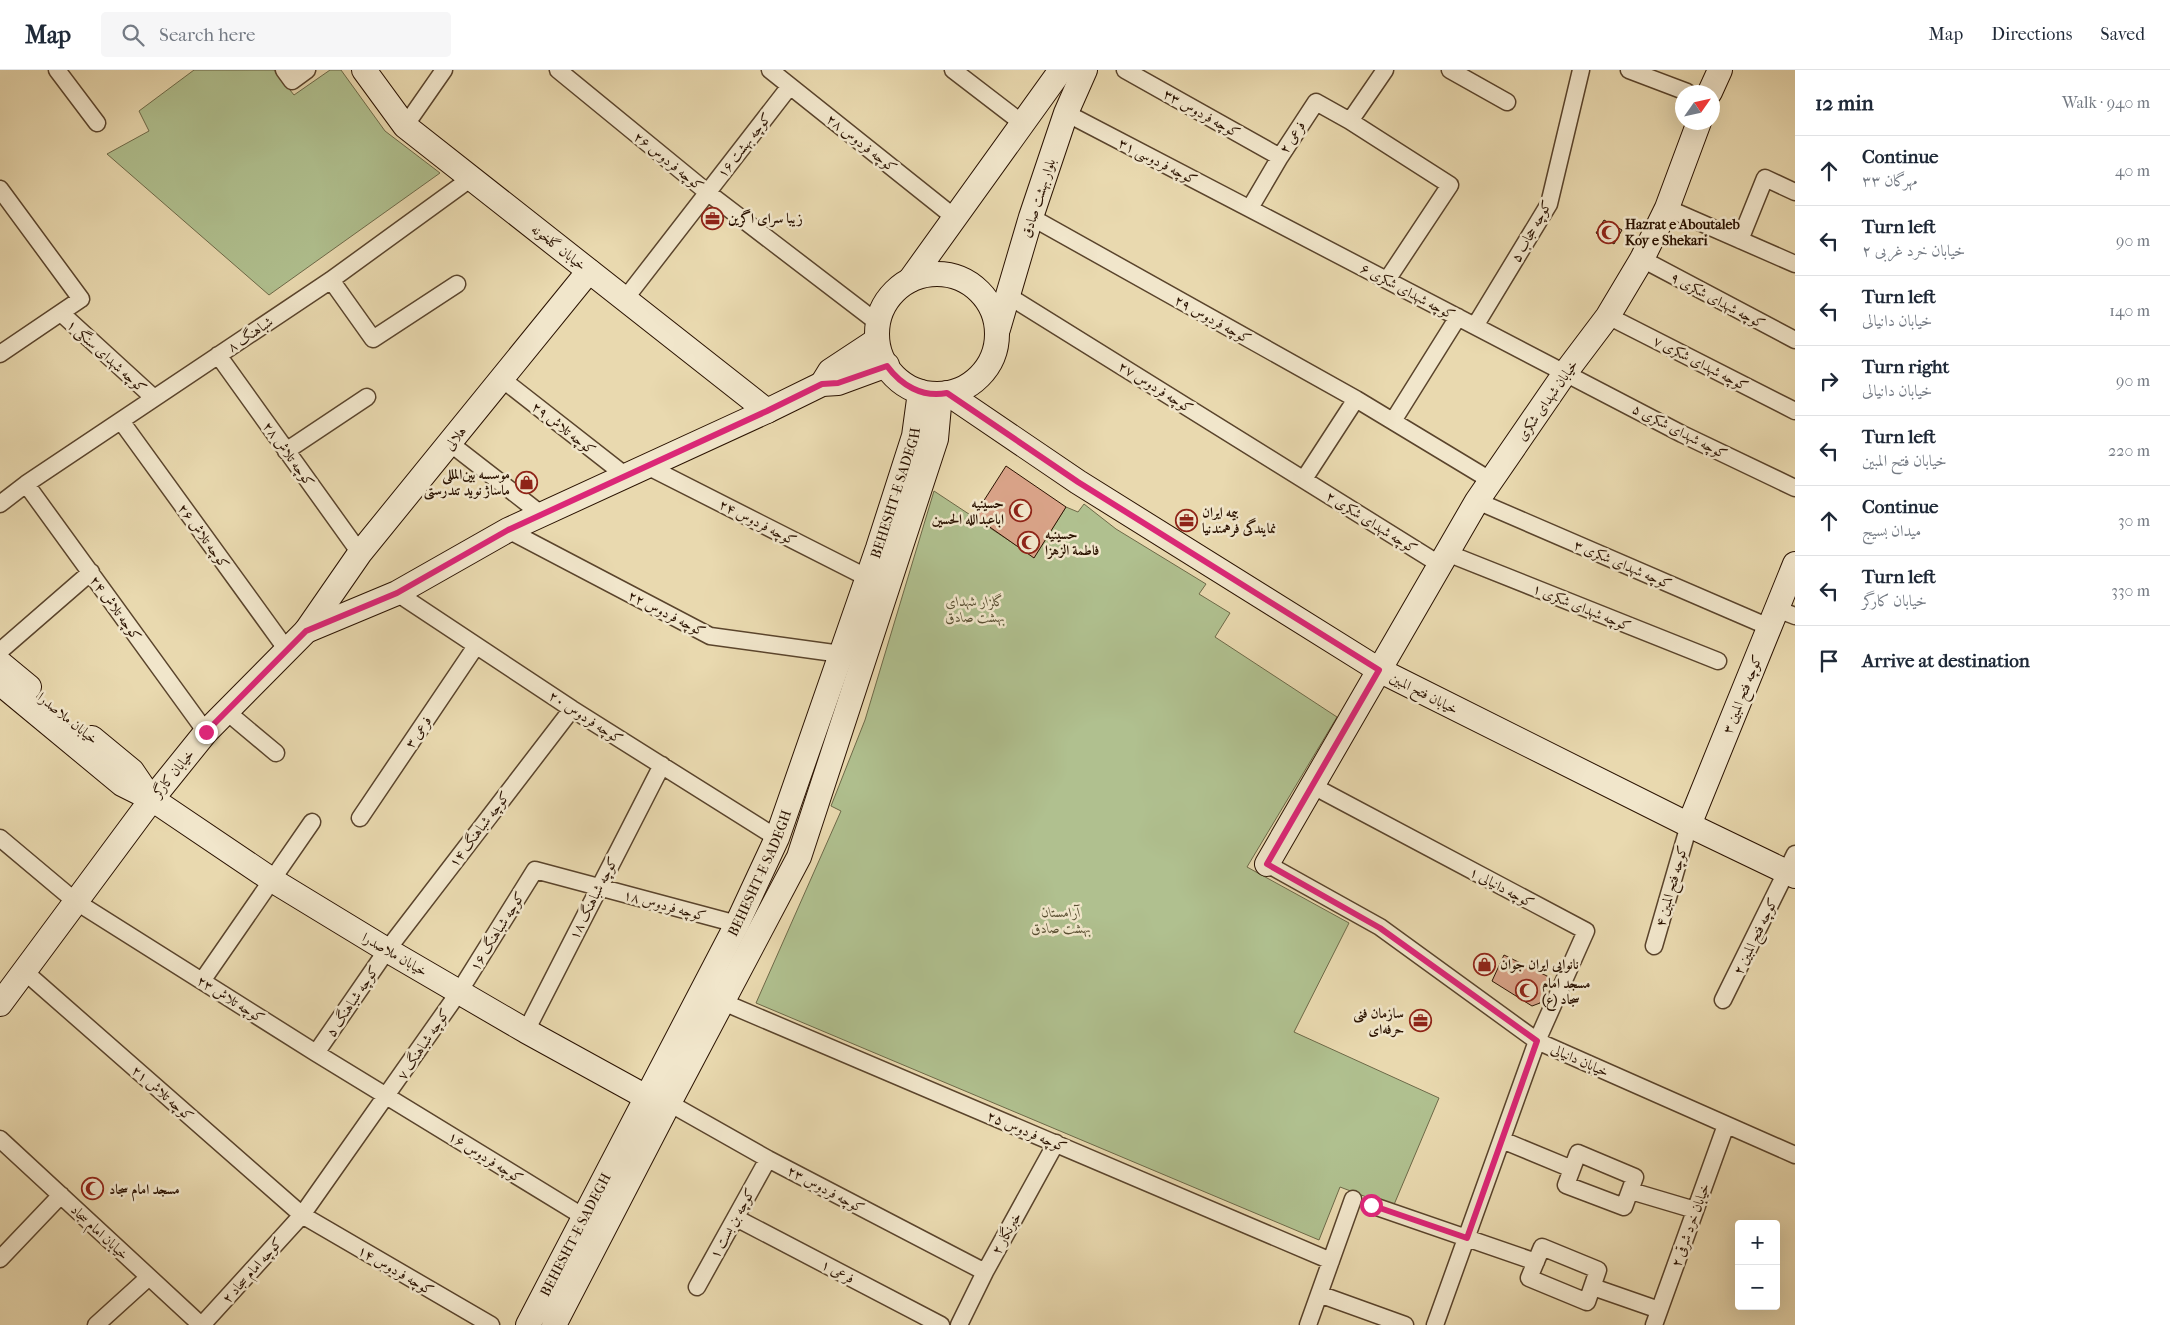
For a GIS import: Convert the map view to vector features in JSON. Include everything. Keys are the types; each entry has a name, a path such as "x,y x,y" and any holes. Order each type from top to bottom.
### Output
{"street":[{"path":"57,70 97,123"},
{"path":"284,70 292,81 308,70"},
{"name":"خیابان گلخونه","path":"364,70 405,126 767,411"},
{"path":"405,126 444,70"},
{"name":"کوچه فردوس ۲۶","path":"558,70 877,331"},
{"name":"کوچه فردوس ۲۸","path":"770,70 954,217"},
{"path":"953,70 1022,123"},
{"path":"910,280 1061,70"},
{"name":"بلوار بهشت صادق","path":"998,329 1031,217 1066,113 1085,70"},
{"name":"کوچه فردوس ۳۳","path":"1125,70 1280,157"},
{"path":"1385,70 1350,121 1450,185 1387,280"},
{"path":"1450,70 1507,102"},
{"path":"1629,70 1675,87"},
{"path":"1713,85 1720,70"},
{"name":"کوچه حجاب ۵","path":"1476,326 1549,204 1580,71"},
{"name":"کوچه بهشت ۱۶","path":"625,299 790,86"},
{"path":"1041,97 1066,113"},
{"name":"فرعی ۲","path":"1250,208 1316,102 1350,121"},
{"name":"کوچه فردوسی ۳۱","path":"1066,113 1250,208"},
{"name":"خیابان شهدای شکری","path":"1379,670 1490,480 1565,373 1608,316 1642,259 1667,208 1695,130"},
{"path":"1740,240 1764,178 1795,192"},
{"name":"شباهنگ ۸","path":"0,504 26,484 331,280 470,179"},
{"name":"کوچه شهدای سنگی ۱","path":"0,189 81,299 0,354"},
{"name":"کوچه شهدای شکری ۶","path":"1250,208 1565,373"},
{"path":"1667,208 1795,264"},
{"name":"کوچه فردوس ۲۹","path":"1031,217 1356,399 1490,480"},
{"name":"کوچه شهدای شکری ۹","path":"1642,259 1795,340"},
{"name":"هلالی","path":"306,631 360,553 451,444 589,271"},
{"path":"929,274 948,274 967,281 982,293 993,310 998,329 996,348 988,366 976,381 959,391 936,393 904,384 887,366 881,356 877,331 883,307 894,291 910,280 929,274"},
{"path":"331,280 373,340 457,284"},
{"name":"کوچه فردوس ۲۷","path":"1007,295 1304,479"},
{"name":"کوچه شهدای سنگی ۱","path":"61,313 154,398"},
{"name":"کوچه شهدای شکری ۷","path":"1608,316 1795,411"},
{"path":"1394,421 1458,317"},
{"name":"خیابان کارگر","path":"822,384 830,371 877,331"},
{"name":"کوچه تلاش ۲۸","path":"218,355 360,553"},
{"name":"خیابان کارگر","path":"3,994 24,971 152,799 206,732 306,631 397,593 508,530 822,384 838,383 887,366"},
{"name":"کوچه شهدای شکری ۵","path":"1565,373 1682,434 1795,488"},
{"name":"کوچه تلاش ۲۹","path":"502,379 626,476"},
{"name":"BEHESHT-E SADEGH","path":"528,1325 737,924 777,838 868,578 914,436 936,393"},
{"name":"BEHESHT-E SADEGH","path":"562,1323 669,1103 799,857 936,439 936,393"},
{"name":"خیابان فتح المبین","path":"936,393 1379,670 1689,825 1792,867"},
{"path":"286,451 367,397"},
{"path":"1304,479 1356,399"},
{"name":"کوچه تلاش ۲۶","path":"121,421 287,650"},
{"path":"451,444 541,514"},
{"name":"کوچه فردوس ۲۴","path":"647,466 868,578"},
{"name":"کوچه شهدای شکری ۲","path":"1304,479 1443,559"},
{"name":"کوچه تلاش ۲۴","path":"26,484 206,732"},
{"name":"کوچه شهدای شکری ۳","path":"1477,501 1781,617"},
{"name":"کوچه فردوس ۲۲","path":"508,530 710,636 841,654"},
{"name":"کوچه شهدای شکری ۱","path":"1443,559 1718,661"},
{"name":"کوچه فتح المبین ۳","path":"1689,825 1781,617 1795,564"},
{"path":"0,651 91,572"},
{"name":"کوچه فردوس ۲۰","path":"397,593 572,708 777,838"},
{"name":"فرعی ۳","path":"360,818 476,646"},
{"name":"خیابان ملاصدرا","path":"0,663 132,771 152,799"},
{"name":"خیابان دانیالی","path":"1379,670 1267,864 1380,928 1537,1041 1795,1155"},
{"name":"خیابان ملاصدرا","path":"0,683 122,784 152,799 272,880 387,950 526,1031 646,1097"},
{"name":"کوچه شباهنگ ۱۴","path":"387,950 572,708"},
{"path":"227,712 276,753"},
{"name":"کوچه شباهنگ ۱۸","path":"526,1031 662,765"},
{"name":"کوچه دانیالی ۱","path":"1313,786 1586,931 1537,1041"},
{"path":"202,981 312,822"},
{"name":"کوچه فتح المبین ۴","path":"1654,946 1689,825"},
{"name":"کوچه تلاش ۲۳","path":"0,838 75,901 387,1096"},
{"name":"کوچه فتح المبین ۲","path":"1723,1000 1792,867"},
{"name":"کوچه فردوس ۱۸","path":"535,870 737,924"},
{"name":"کوچه شباهنگ ۱۶","path":"459,992 535,870"},
{"name":"کوچه شباهنگ ۵","path":"316,1053 387,950"},
{"name":"کوچه تلاش ۲۱","path":"24,971 302,1216"},
{"name":"کوچه شباهنگ ۷","path":"302,1216 459,992"},
{"name":"کوچه فردوس ۲۵","path":"723,1002 1331,1262"},
{"path":"1435,1325 1537,1041"},
{"name":"کوچه فردوس ۱۶","path":"387,1096 584,1217"},
{"name":"کوچه فردوس ۲۳","path":"669,1103 768,1158 985,1272"},
{"name":"خیابان خرد شرقی ۲","path":"1657,1317 1726,1125"},
{"name":"خیابان امام سجاد","path":"0,1139 202,1325"},
{"path":"1502,1140 1572,1169"},
{"name":"خبرنگار ۲","path":"959,1325 985,1272 1056,1143"},
{"path":"1578,1153 1635,1177 1631,1191 1624,1207 1566,1185 1578,1153"},
{"name":"کوچه بن بست ۱","path":"697,1287 768,1158"},
{"path":"1631,1191 1695,1210"},
{"path":"0,1259 61,1195"},
{"path":"1308,1325 1353,1199"},
{"path":"1371,1205 1536,1262"},
{"name":"کوچه امام سجاد ۲","path":"202,1325 302,1216"},
{"name":"کوچه فردوس ۱۴","path":"302,1216 491,1325"},
{"name":"فرعی ۱","path":"736,1218 941,1325"},
{"path":"1542,1247 1598,1270 1587,1302 1529,1278 1536,1262 1542,1247"},
{"path":"96,1325 149,1277"},
{"path":"1593,1287 1657,1317"},
{"path":"1319,1294 1405,1325"}],"green space":[{"path":"194,70 274,70 294,95 330,70 341,70 385,131 440,173 269,295 107,154 149,131 139,111"},
{"name":"آرامستان بهشت صادق","path":"934,491 1034,557 1066,507 1078,512 1084,504 1116,529 1206,584 1199,594 1230,613 1215,637 1337,717 1247,867 1349,923 1294,1032 1439,1098 1393,1207 1340,1187 1319,1240 756,1003 841,811 831,806 865,720"}],"building":[{"name":"Hazrat e Aboutaleb Koy e Shekari","path":"1604,220 1622,230 1614,244 1596,233"},
{"name":"حسینیه اباعبدالله الحسین","path":"1006,466 1066,507 1034,558 974,516"},
{"name":"مسجد امام سجاد (ع)","path":"1504,955 1551,978 1540,1003 1532,1006 1492,981"}],"place":[{"name":"زیبا سرای اگرین","path":"712,218"},
{"name":"Hazrat e Aboutaleb Koy e Shekari","path":"1609,232"},
{"name":"موسسه بین‌المللی ماساژ نوید تندرستی","path":"526,482"},
{"name":"حسینیه اباعبدالله الحسین","path":"1020,511"},
{"name":"بیمه ایران نمایندگی فرهمندنیا","path":"1186,520"},
{"name":"حسینیه فاطمة الزهزا","path":"1029,542"},
{"name":"نانوایی ایران جوان","path":"1484,964"},
{"name":"مسجد امام سجاد (ع)","path":"1526,991"},
{"name":"سازمان فنی حرفه‌ای","path":"1420,1021"},
{"name":"مسجد امام سجاد","path":"93,1189"}],"route":[{"path":"206,732 306,631 397,593 508,530 822,384 838,383 887,366 904,384 920,392 940,395 947,393 1078,482 1379,670 1267,864 1380,928 1537,1041 1467,1238 1371,1205"}],"park label":[{"name":"گلزار شهدای بهشت صادق","path":"975,610"}]}
